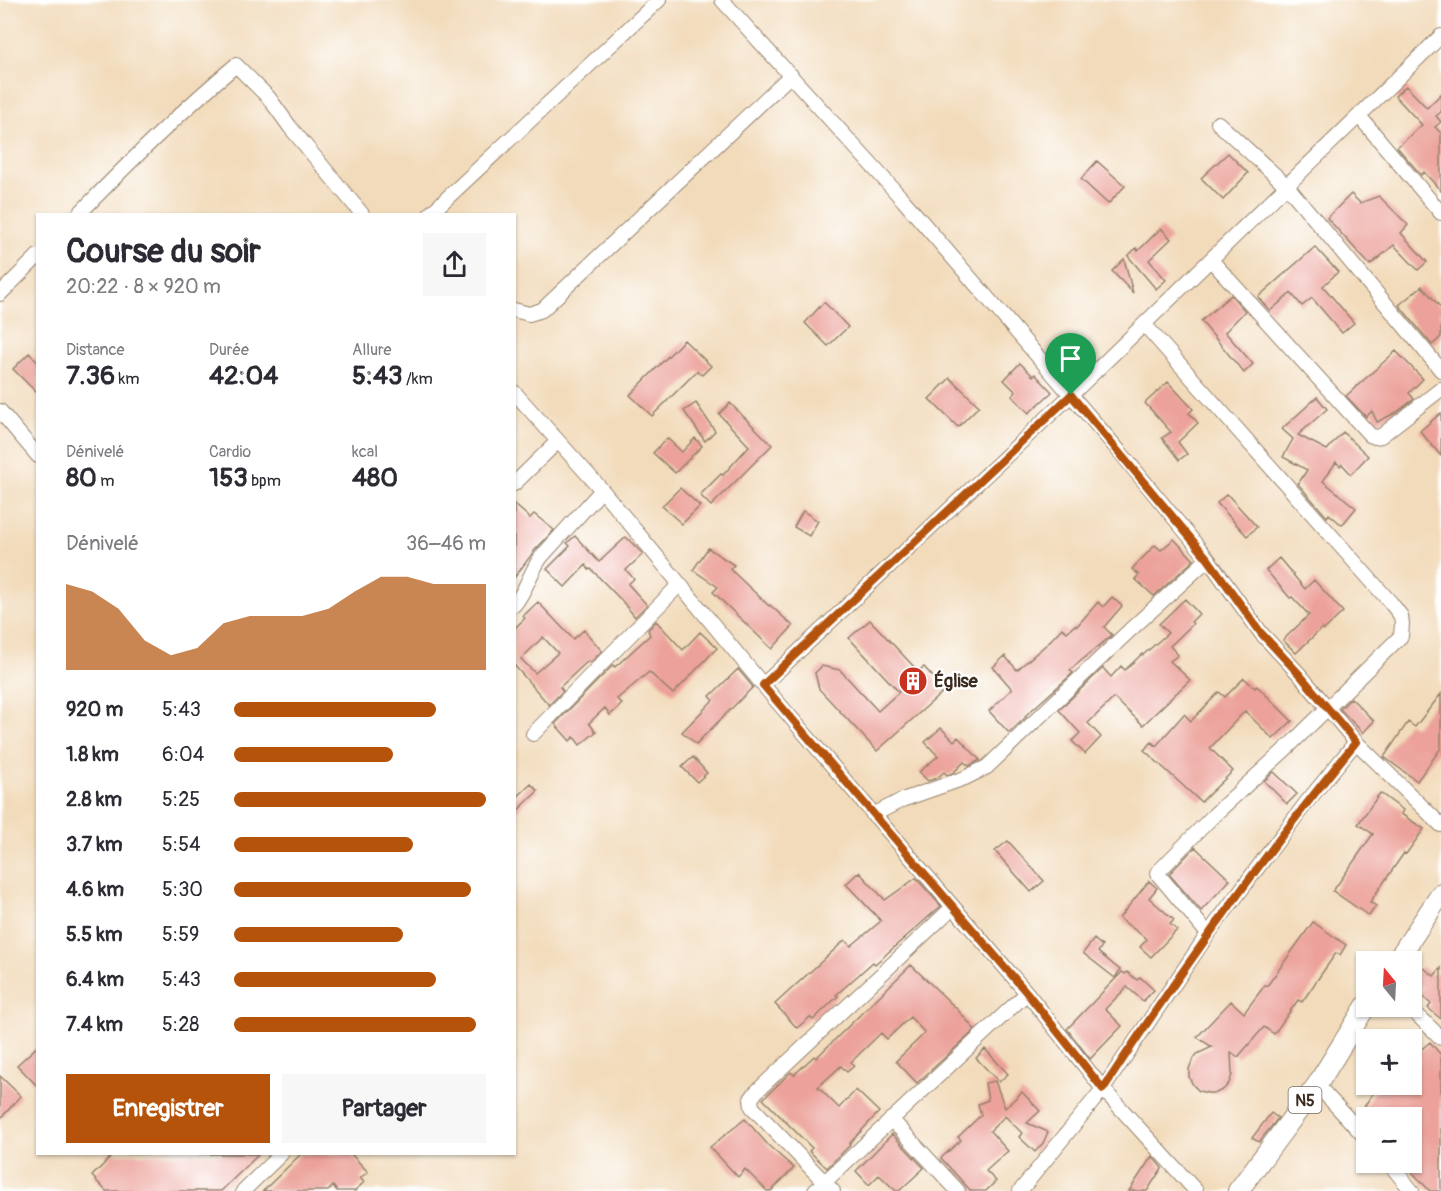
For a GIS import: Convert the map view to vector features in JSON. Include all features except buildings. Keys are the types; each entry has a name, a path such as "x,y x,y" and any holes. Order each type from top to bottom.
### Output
{"highway":[{"path":"1403,951 1441,894"},
{"name":"N5","path":"1238,1191 1317,1085 1359,1017"}],"street":[{"path":"431,213 659,0"},
{"path":"722,0 904,201 1071,395 1208,559 1261,633 1356,742 1441,825"},
{"path":"763,685 1071,395 1440,40"},
{"path":"80,213 147,144 236,65 269,98 361,213"},
{"path":"516,311 529,314 542,310 791,75"},
{"path":"1359,116 1441,213"},
{"path":"1218,123 1287,186 1441,370"},
{"path":"0,294 36,258"},
{"path":"1211,260 1370,435 1381,436 1441,389"},
{"path":"1144,324 1391,603 1401,616 1402,624 1401,636 1214,815 1157,873 1208,934"},
{"path":"516,394 602,490 763,685 1027,993 1103,1089 1196,1191"},
{"path":"0,411 36,454"},
{"path":"516,482 558,441"},
{"path":"516,602 524,592 535,565 602,490"},
{"path":"873,815 902,800 965,778 987,767 1138,622 1208,559"},
{"path":"533,734 680,584"},
{"path":"1020,1191 1103,1089 1208,934 1306,803 1356,742"},
{"path":"952,908 756,1092 751,1099 752,1107 824,1188 891,1119 1027,993"},
{"path":"1419,1017 1441,1038"},
{"path":"1317,1085 1356,1127"},
{"path":"891,1119 958,1191"},
{"path":"243,1191 280,1155"},
{"path":"1398,1173 1412,1191"}],"place":[{"name":"Église","path":"913,681"}],"route":[{"path":"1071,395 1208,559 1261,633 1300,675 1356,742 1306,803 1208,934 1103,1089 1027,993 763,685 1071,395"}]}
